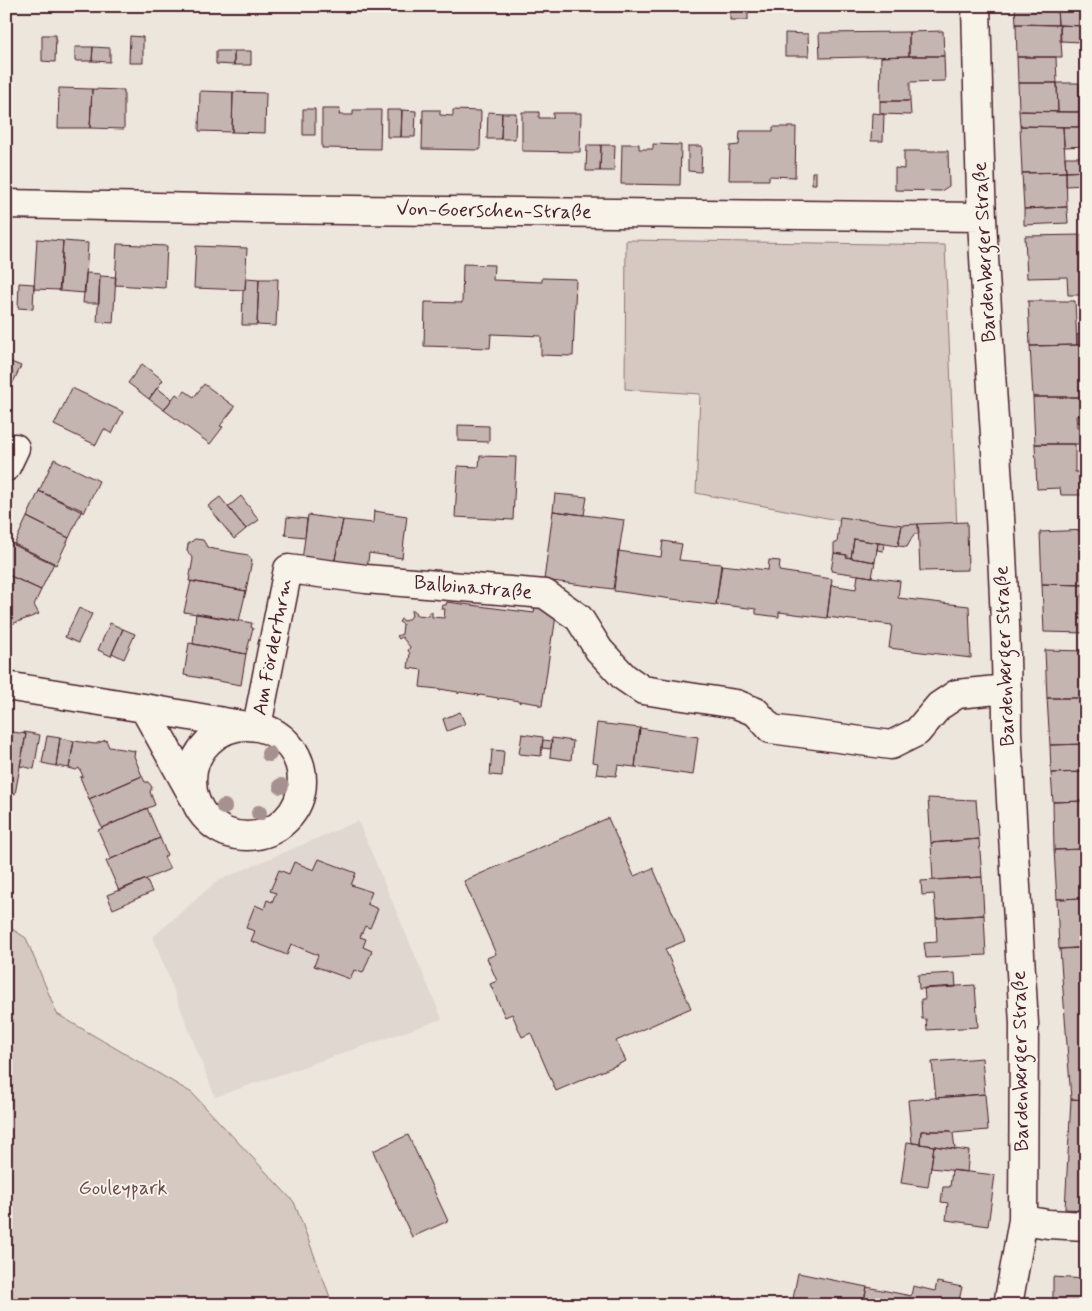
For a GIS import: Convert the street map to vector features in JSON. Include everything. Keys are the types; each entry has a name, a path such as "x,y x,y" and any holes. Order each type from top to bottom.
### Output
{"street":[{"name":"Bardenberger Straße","path":"976,6 982,217 999,510 1007,689 1007,731 1024,1024 1022,1220 1008,1305"},
{"name":"Von-Goerschen-Straße","path":"6,204 256,209 982,217"},
{"name":"Balbinastraße","path":"288,569 545,594 579,618 598,650 624,677 643,690 736,704 756,712 771,729 891,745 917,732 939,706 957,694 1007,689"},
{"name":"Am Förderturm","path":"250,726 288,569"},
{"name":"Am Förderturm","path":"6,686 144,708 250,726 275,733 289,745 299,761 302,773 302,789 290,816 279,826 265,833 251,836 236,835 223,831 211,823 201,812 194,800 144,708"},
{"name":"Am Förderturm","path":"194,800 191,785 192,770 197,756 205,744 228,728 250,726"},
{"path":"1022,1220 1048,1224 1086,1226"}],"shaded area":[{"path":"358,821 442,1019 215,1097 153,937 217,881"}],"green space":[{"path":"626,240 945,245 957,528 895,531 696,493 700,394 625,389"},
{"name":"Gouleypark","path":"6,925 26,938 57,1014 192,1093 294,1202 333,1305 6,1305"}],"building":[{"path":"730,6 748,6 748,20 730,20"},
{"path":"1015,6 1057,6 1058,25 1016,24"},
{"path":"1057,6 1086,6 1086,9 1057,9"},
{"path":"1057,9 1086,9 1086,26 1058,25"},
{"path":"1016,24 1060,25 1062,57 1017,57"},
{"path":"1060,25 1081,26 1082,42 1060,41"},
{"path":"1081,26 1086,26 1086,41 1082,41"},
{"path":"943,31 944,56 909,56 909,32"},
{"path":"909,32 909,56 820,58 819,33"},
{"path":"785,33 808,34 809,56 785,56"},
{"path":"42,35 56,35 55,62 42,61"},
{"path":"130,36 143,37 143,63 129,63"},
{"path":"75,47 93,47 92,61 75,61"},
{"path":"93,47 110,48 110,62 92,61"},
{"path":"216,51 234,51 234,65 216,64"},
{"path":"234,51 251,51 251,65 234,65"},
{"path":"944,56 945,81 910,82 910,101 880,101 881,57"},
{"path":"1017,57 1056,57 1057,83 1018,83"},
{"path":"1018,83 1057,83 1058,112 1019,111"},
{"path":"1057,83 1079,83 1079,112 1058,112"},
{"path":"59,88 92,89 90,128 58,128"},
{"path":"92,89 124,90 124,129 90,128"},
{"path":"200,91 233,92 232,132 199,131"},
{"path":"233,92 266,93 265,133 232,132"},
{"path":"880,101 910,101 911,115 880,114"},
{"path":"303,109 315,109 315,135 303,135"},
{"path":"322,109 340,109 339,115 353,115 353,110 381,110 380,149 322,148"},
{"path":"387,110 402,110 401,137 387,137"},
{"path":"402,110 416,111 415,137 401,137"},
{"path":"423,110 440,110 440,115 453,116 453,110 481,111 480,150 422,149"},
{"path":"1019,111 1079,112 1079,127 1020,126"},
{"path":"488,112 502,113 501,139 487,139"},
{"path":"522,112 539,112 539,118 553,118 553,113 581,113 580,152 522,151"},
{"path":"502,113 516,113 515,139 501,139"},
{"path":"872,113 884,114 883,141 871,141"},
{"path":"1020,126 1063,127 1066,172 1022,173"},
{"path":"773,127 796,127 795,177 769,176 769,180 729,180 730,146 739,145 740,131 773,131"},
{"path":"1063,127 1086,127 1086,146 1064,147"},
{"path":"622,144 639,144 639,149 653,149 653,144 681,145 680,185 621,184"},
{"path":"587,145 601,145 600,171 586,171"},
{"path":"601,145 615,145 614,171 600,171"},
{"path":"688,146 702,146 701,172 688,171"},
{"path":"904,151 948,151 949,186 941,191 895,190 895,168 904,169"},
{"path":"1065,157 1086,157 1086,171 1066,172"},
{"path":"1086,171 1086,185 1066,186 1066,172"},
{"path":"812,172 816,172 816,184 812,184"},
{"path":"1066,172 1067,207 1024,209 1022,173"},
{"path":"1067,207 1068,223 1024,225 1024,209"},
{"path":"1084,235 1086,295 1068,295 1067,277 1027,278 1025,236"},
{"path":"37,239 63,241 60,290 34,289"},
{"path":"63,241 88,243 85,293 59,291"},
{"path":"117,244 167,246 165,288 115,285"},
{"path":"196,246 247,248 245,290 194,288"},
{"path":"463,264 494,265 493,280 542,282 542,278 576,279 573,356 541,355 541,336 491,334 490,348 424,346 425,302 462,303"},
{"path":"86,273 100,274 99,303 83,303"},
{"path":"100,276 116,277 113,323 97,322"},
{"path":"246,278 259,279 257,325 242,325 243,290 245,290"},
{"path":"259,279 278,279 276,326 257,325"},
{"path":"19,283 34,284 33,309 18,308"},
{"path":"1028,301 1075,301 1077,345 1030,346"},
{"path":"1086,332 1086,345 1077,345 1077,335"},
{"path":"1086,345 1086,397 1033,397 1030,346"},
{"path":"6,360 21,366 8,393 6,392"},
{"path":"142,364 163,380 149,399 128,383"},
{"path":"204,384 235,407 220,426 223,427 210,444 164,410 176,394 180,397 185,391 194,397"},
{"path":"72,388 123,412 112,434 104,429 96,445 54,425"},
{"path":"157,388 172,399 164,410 149,399"},
{"path":"1033,397 1086,397 1086,416 1076,416 1077,427 1086,427 1086,444 1035,444"},
{"path":"458,425 489,426 489,442 458,441"},
{"path":"1035,444 1075,444 1075,472 1086,472 1086,495 1061,495 1060,488 1037,489"},
{"path":"480,456 516,457 513,520 455,517 458,466 479,467"},
{"path":"54,459 99,481 84,513 39,491"},
{"path":"39,491 82,510 69,538 27,517"},
{"path":"555,494 587,497 584,515 553,511"},
{"path":"241,496 259,520 246,529 228,507"},
{"path":"220,497 246,529 234,539 208,506"},
{"path":"374,511 407,516 402,558 369,553 367,569 334,564 343,520 373,523"},
{"path":"553,511 624,520 613,589 544,580"},
{"path":"308,515 343,520 334,564 302,560"},
{"path":"27,517 69,538 56,565 14,545"},
{"path":"287,517 307,519 305,537 285,535"},
{"path":"840,517 902,525 898,546 854,539 851,558 846,557 847,555 834,553 834,543 837,543"},
{"path":"967,522 968,570 920,571 918,524"},
{"path":"918,524 919,534 914,534 907,547 898,546 902,525"},
{"path":"1086,530 1086,585 1042,584 1040,532"},
{"path":"195,539 203,540 208,548 248,555 252,560 246,591 189,581 193,559 187,551 188,544"},
{"path":"854,539 878,543 875,562 851,558"},
{"path":"6,540 54,563 41,590 6,574"},
{"path":"663,541 682,544 679,560 722,564 716,605 614,591 618,551 661,557"},
{"path":"878,543 884,544 883,551 877,550"},
{"path":"834,553 875,562 872,577 831,571"},
{"path":"769,560 780,561 779,571 832,579 827,618 779,612 779,617 756,614 756,609 716,604 721,565 768,570"},
{"path":"6,574 41,590 34,605 39,614 9,625 6,618"},
{"path":"858,575 900,581 898,598 969,606 971,658 889,648 892,625 827,617 831,585 856,589"},
{"path":"191,581 246,591 239,621 184,612"},
{"path":"1042,584 1086,585 1086,595 1082,595 1083,610 1086,610 1086,633 1044,632"},
{"path":"447,602 534,613 535,606 555,611 557,609 542,706 520,701 520,703 519,701 500,698 498,700 498,698 480,695 478,697 479,695 460,692 458,694 458,692 420,687 422,670 408,668 410,653 408,651 410,647 402,637 399,639 397,636 402,634 403,624 399,622 401,619 405,621 412,616 411,611 415,611 416,615 428,616 429,612 432,612 432,617 444,618 445,609 441,609 442,605 446,605"},
{"path":"79,608 92,614 78,643 65,637"},
{"path":"196,613 252,623 251,627 253,628 246,654 193,644"},
{"path":"110,623 123,629 111,656 98,650"},
{"path":"123,629 135,634 124,659 112,653"},
{"path":"189,643 246,654 241,685 184,675"},
{"path":"1045,650 1086,651 1086,698 1047,698"},
{"path":"1047,698 1086,698 1086,744 1050,745"},
{"path":"460,712 465,724 447,731 443,719"},
{"path":"597,723 640,728 635,767 618,765 616,776 596,774 598,763 592,762"},
{"path":"640,728 698,737 693,775 635,767"},
{"path":"6,731 26,734 15,794 6,792"},
{"path":"24,732 40,735 34,769 20,766 26,734"},
{"path":"522,734 543,737 541,756 519,754"},
{"path":"47,736 60,738 56,766 42,763"},
{"path":"60,738 74,741 69,768 56,766"},
{"path":"552,738 573,741 571,760 550,757"},
{"path":"106,740 109,747 135,751 134,756 142,776 89,799 80,777 83,776 79,768 76,770 69,768 74,741 95,744"},
{"path":"543,740 552,741 551,749 542,748"},
{"path":"1086,744 1086,772 1051,773 1050,745"},
{"path":"492,750 504,751 502,776 490,775"},
{"path":"1086,772 1086,801 1053,802 1051,773"},
{"path":"142,776 145,782 148,782 152,787 150,792 155,805 102,828 89,799"},
{"path":"928,798 976,800 979,839 931,843"},
{"path":"1086,801 1086,849 1054,850 1053,802"},
{"path":"147,808 160,838 111,859 98,830"},
{"path":"608,818 634,876 653,868 685,941 665,949 691,1008 616,1041 626,1061 556,1091 531,1033 522,1037 512,1014 505,1017 490,984 497,981 487,958 496,954 464,881"},
{"path":"160,838 167,855 164,857 170,869 119,891 106,861"},
{"path":"979,839 982,877 933,880 931,843"},
{"path":"1086,849 1086,898 1057,899 1054,850"},
{"path":"319,859 356,873 351,885 372,892 367,904 378,909 370,928 365,926 360,937 366,939 363,947 372,951 363,973 354,970 350,979 314,966 318,955 291,944 287,955 251,941 255,931 246,928 255,905 264,909 267,900 272,902 276,893 270,891 279,870 289,874 294,862 314,870"},
{"path":"982,877 984,915 936,918 934,894 922,895 921,881"},
{"path":"146,879 152,892 113,909 107,895"},
{"path":"1086,898 1086,947 1059,949 1057,899"},
{"path":"984,915 986,955 926,958 924,943 937,942 936,918"},
{"path":"1086,948 1086,1100 1071,1099 1060,949"},
{"path":"955,973 956,987 919,989 918,975"},
{"path":"975,985 978,1027 927,1030 926,1019 922,1019 921,999 925,999 924,988"},
{"path":"982,1058 985,1094 936,1098 932,1062"},
{"path":"985,1094 988,1130 953,1133 951,1131 921,1131 920,1144 912,1143 908,1100"},
{"path":"1071,1099 1086,1100 1086,1210 1065,1209"},
{"path":"921,1131 951,1131 953,1133 955,1149 920,1144"},
{"path":"408,1135 448,1221 412,1237 373,1151"},
{"path":"907,1142 934,1146 928,1187 901,1183"},
{"path":"934,1146 969,1151 967,1172 931,1168"},
{"path":"952,1170 995,1175 988,1226 946,1220 948,1203 941,1202 943,1187 950,1187"},
{"path":"798,1273 867,1287 863,1305 790,1305 792,1304"},
{"path":"1053,1277 1086,1279 1086,1305 1053,1305"},
{"path":"937,1282 962,1287 958,1305 863,1305 867,1287 911,1296 913,1286 935,1291"}]}
